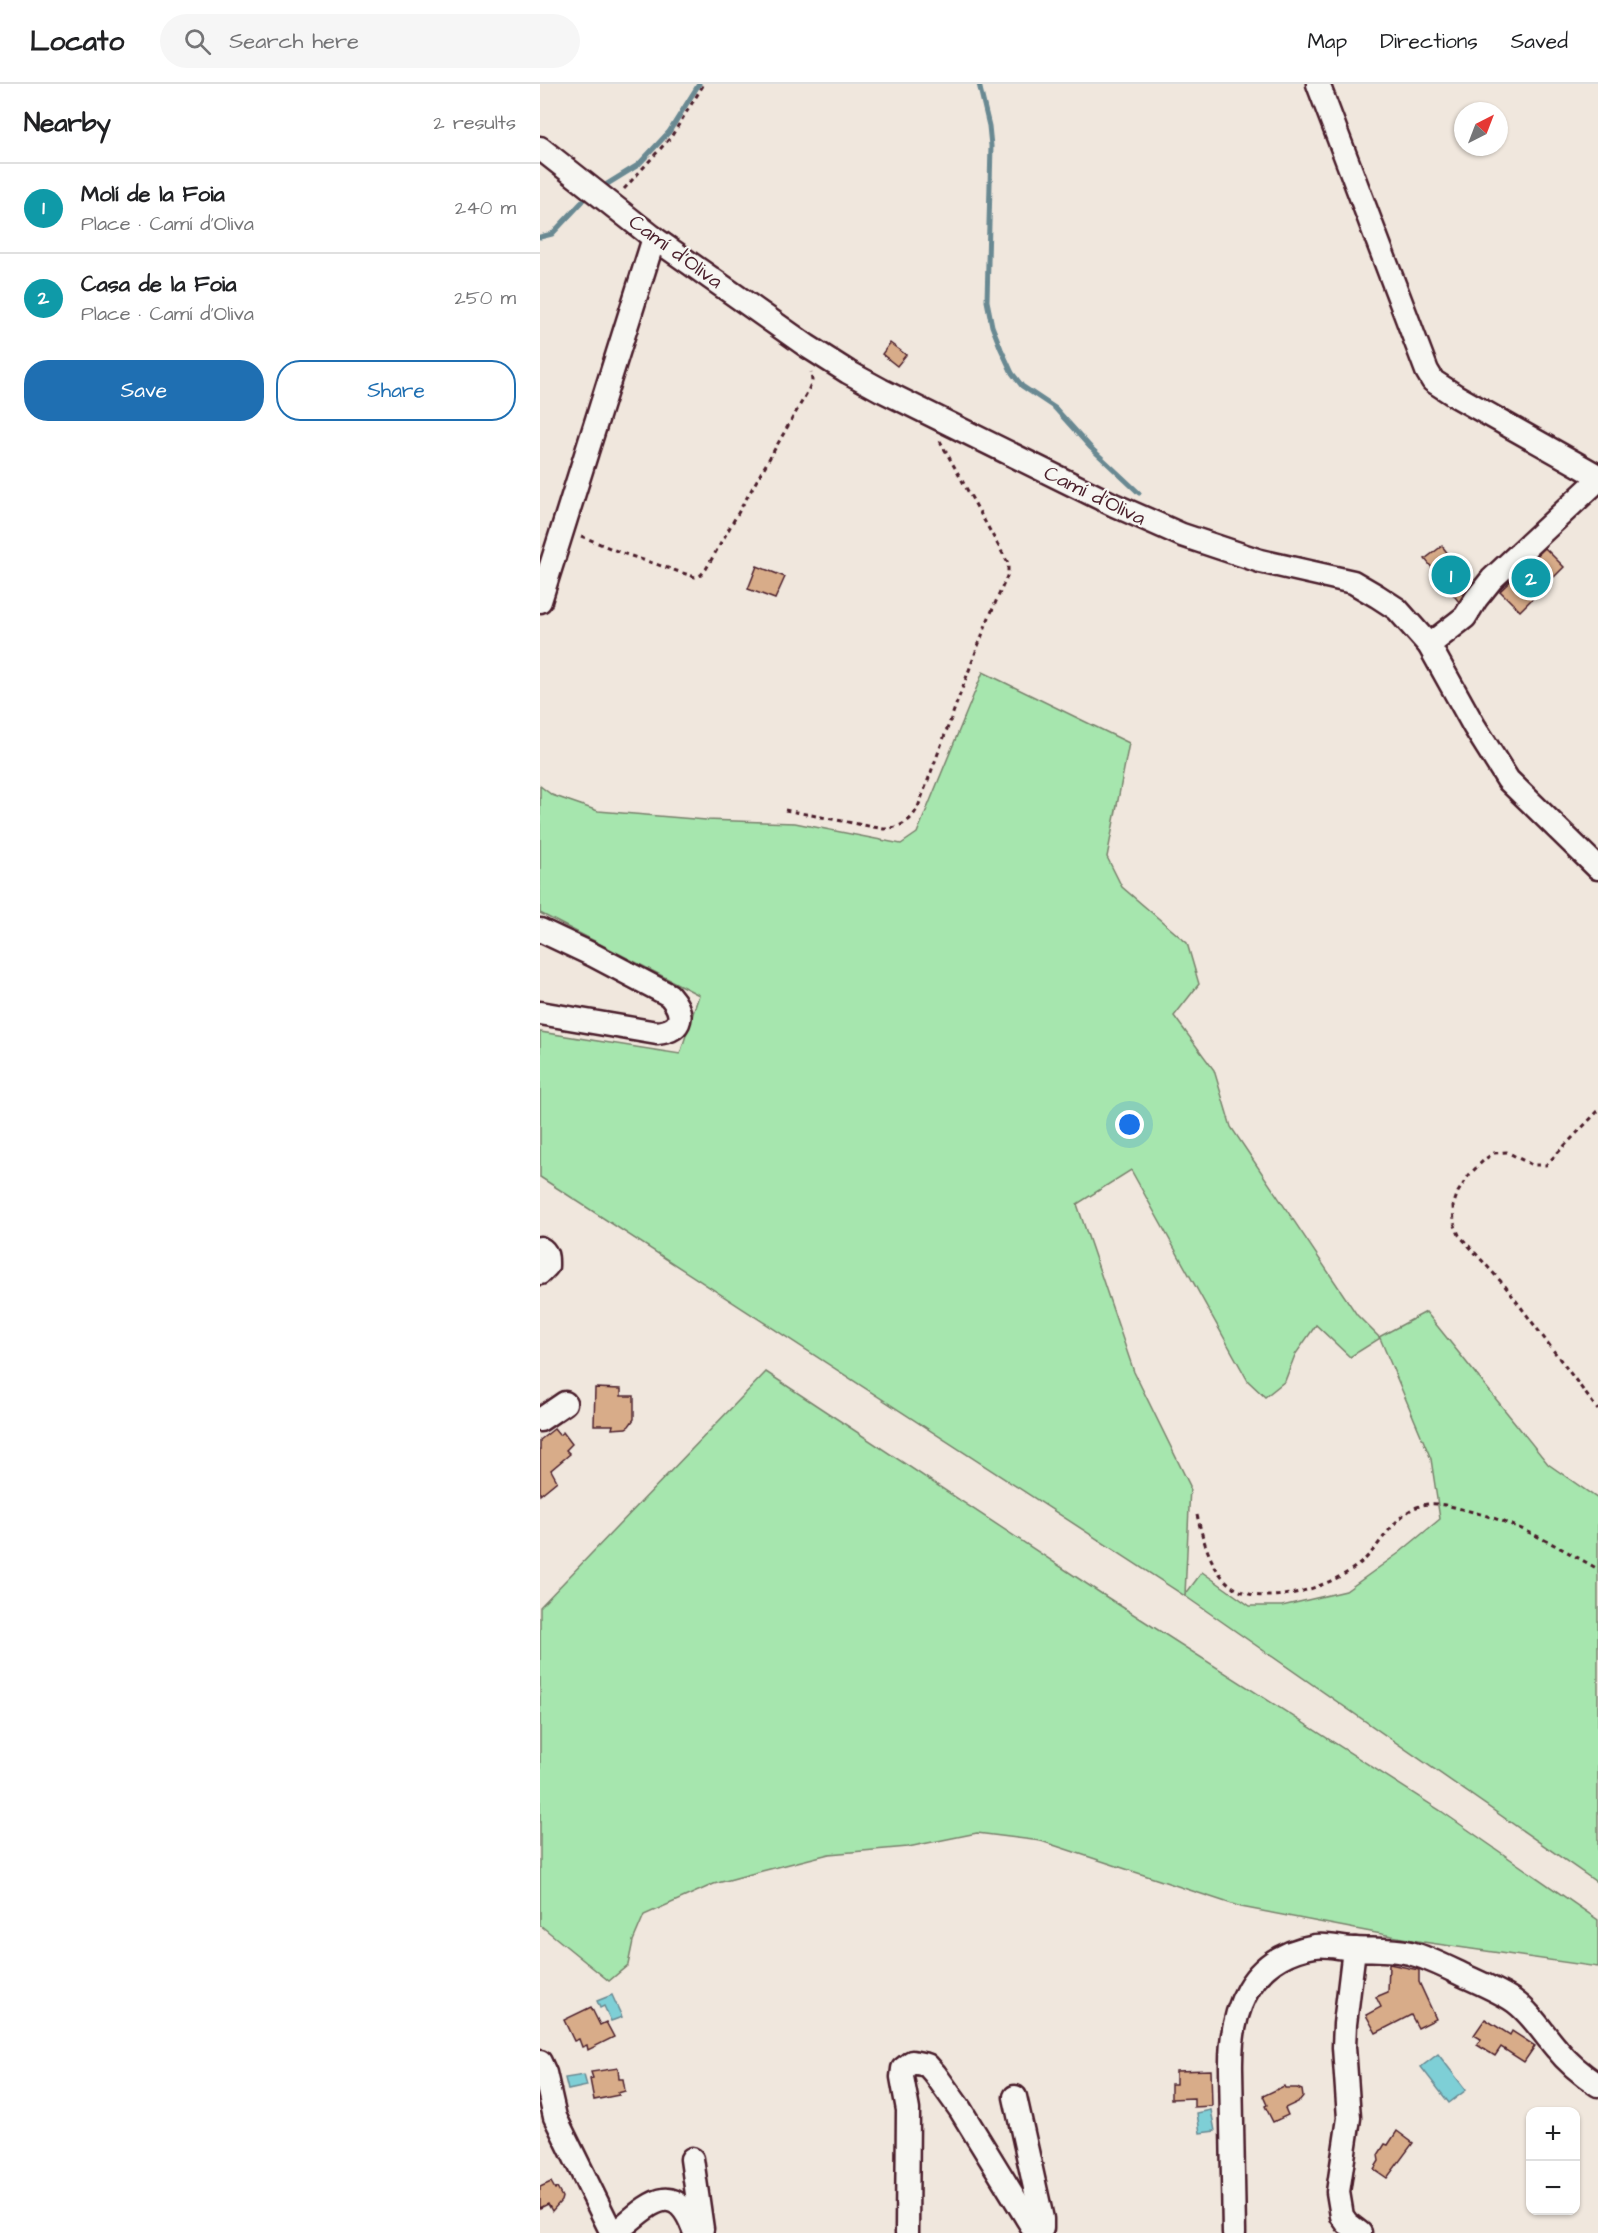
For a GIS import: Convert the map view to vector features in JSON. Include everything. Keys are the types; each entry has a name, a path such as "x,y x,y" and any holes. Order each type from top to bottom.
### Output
{"street":[{"path":"1318,84 1427,371 1433,381 1598,478 1492,579 1465,617 1428,645"},
{"name":"Camí d’Oliva","path":"540,148 654,238 848,372 1114,506 1220,549 1260,561 1353,582 1397,609 1428,645 1508,780 1598,868"},
{"path":"540,601 654,238"},
{"path":"540,930 669,995 680,1013 680,1020 668,1032 657,1033 540,1013"},
{"path":"540,1248 544,1250 547,1257 547,1266 540,1273"},
{"path":"540,1420 565,1403"},
{"path":"1234,2233 1231,2043 1238,2008 1259,1974 1280,1959 1316,1946 1328,1945 1412,1953 1499,1992 1516,2002 1558,2051 1598,2085"},
{"path":"1354,1949 1344,2047 1349,2118 1338,2192 1342,2216 1360,2233"},
{"path":"540,2062 545,2073 555,2117 614,2233 645,2208 662,2199 678,2202 684,2208 695,2233"},
{"path":"907,2233 908,2110 902,2077 903,2069 912,2062 927,2065 935,2074 1036,2233 1042,2228 1042,2219 1015,2097"},
{"path":"692,2159 703,2233"}],"path":[{"path":"610,203 670,138 704,84"},
{"path":"563,528 650,563 695,577 701,575 808,391 812,381 811,369"},
{"path":"785,810 884,829 899,826 914,816 987,622 1008,574 1008,563 924,412"},
{"path":"1598,1111 1546,1164 1532,1165 1507,1152 1494,1153 1469,1175 1458,1192 1453,1206 1454,1223 1459,1235 1505,1286 1598,1410"},
{"path":"1197,1515 1206,1550 1232,1586 1244,1592 1268,1596 1298,1594 1335,1578 1364,1560 1395,1522 1407,1512 1428,1504 1487,1515 1528,1530 1598,1569"}],"green space":[{"path":"983,672 1129,743 1107,857 1122,887 1187,943 1199,984 1174,1016 1214,1070 1231,1127 1357,1315 1379,1337 1426,1312 1548,1464 1598,1499 1598,1883 1185,1596 540,1177 540,1032 680,1054 699,995 540,913 540,786 552,795 598,811 706,820 795,823 901,844 917,833","holes":["1131,1170 1248,1381 1265,1397 1285,1381 1295,1355 1316,1325 1350,1357 1380,1338 1431,1459 1440,1519 1399,1553 1346,1591 1282,1606 1250,1606 1202,1572 1185,1595 1190,1486 1134,1372 1077,1204"]},
{"path":"766,1372 1105,1596 1441,1811 1598,1920 1598,1967 1423,1942 1241,1907 1041,1841 977,1833 908,1847 829,1854 714,1884 644,1915 633,1941 628,1965 609,1981 540,1925 540,1607"}],"water":[{"path":"612,1995 622,2017 611,2021 604,2006 600,2008 597,2001"},
{"path":"1438,2054 1466,2090 1449,2103 1421,2067"},
{"path":"584,2075 587,2086 568,2090 565,2078"},
{"path":"1211,2110 1215,2131 1200,2133 1197,2113"}],"building":[{"path":"890,343 906,355 897,366 882,354"},
{"path":"1442,546 1471,583 1459,602 1425,559"},
{"path":"1545,548 1564,567 1520,611 1500,591"},
{"path":"757,566 785,577 775,599 748,589"},
{"path":"595,1388 621,1389 621,1396 634,1396 634,1419 629,1426 612,1429 613,1425 594,1425"},
{"path":"554,1429 559,1435 563,1432 572,1444 566,1450 570,1454 551,1470 557,1481 540,1495 540,1440"},
{"path":"1389,1964 1419,1970 1419,1982 1436,2019 1418,2028 1411,2015 1376,2033 1366,2015 1381,2007 1376,1997 1388,1992"},
{"path":"591,2007 600,2025 606,2022 614,2037 588,2050 587,2045 582,2047 579,2039 574,2041 564,2020"},
{"path":"1485,2019 1510,2035 1512,2031 1535,2046 1524,2062 1501,2047 1495,2056 1477,2045 1481,2039 1474,2035"},
{"path":"618,2068 619,2079 623,2079 625,2091 618,2093 619,2095 594,2100 591,2072"},
{"path":"1211,2070 1212,2106 1194,2107 1194,2098 1171,2099 1171,2084 1176,2084 1176,2071"},
{"path":"1284,2086 1302,2090 1303,2097 1300,2101 1285,2108 1288,2115 1273,2122 1263,2096"},
{"path":"1397,2131 1413,2143 1387,2178 1374,2169 1379,2161 1378,2155"},
{"path":"551,2182 562,2197 552,2211 548,2204 540,2208 540,2187"}],"waterway":[{"path":"604,186 638,165 669,132 699,84"},
{"path":"979,84 989,126 991,146 987,301 992,326 1012,373 1022,386 1055,408 1091,448 1139,493"},
{"path":"540,237 552,234 583,201"}],"place":[{"name":"Molí de la Foia","path":"1451,575"},
{"name":"Casa de la Foia","path":"1531,578"}]}
